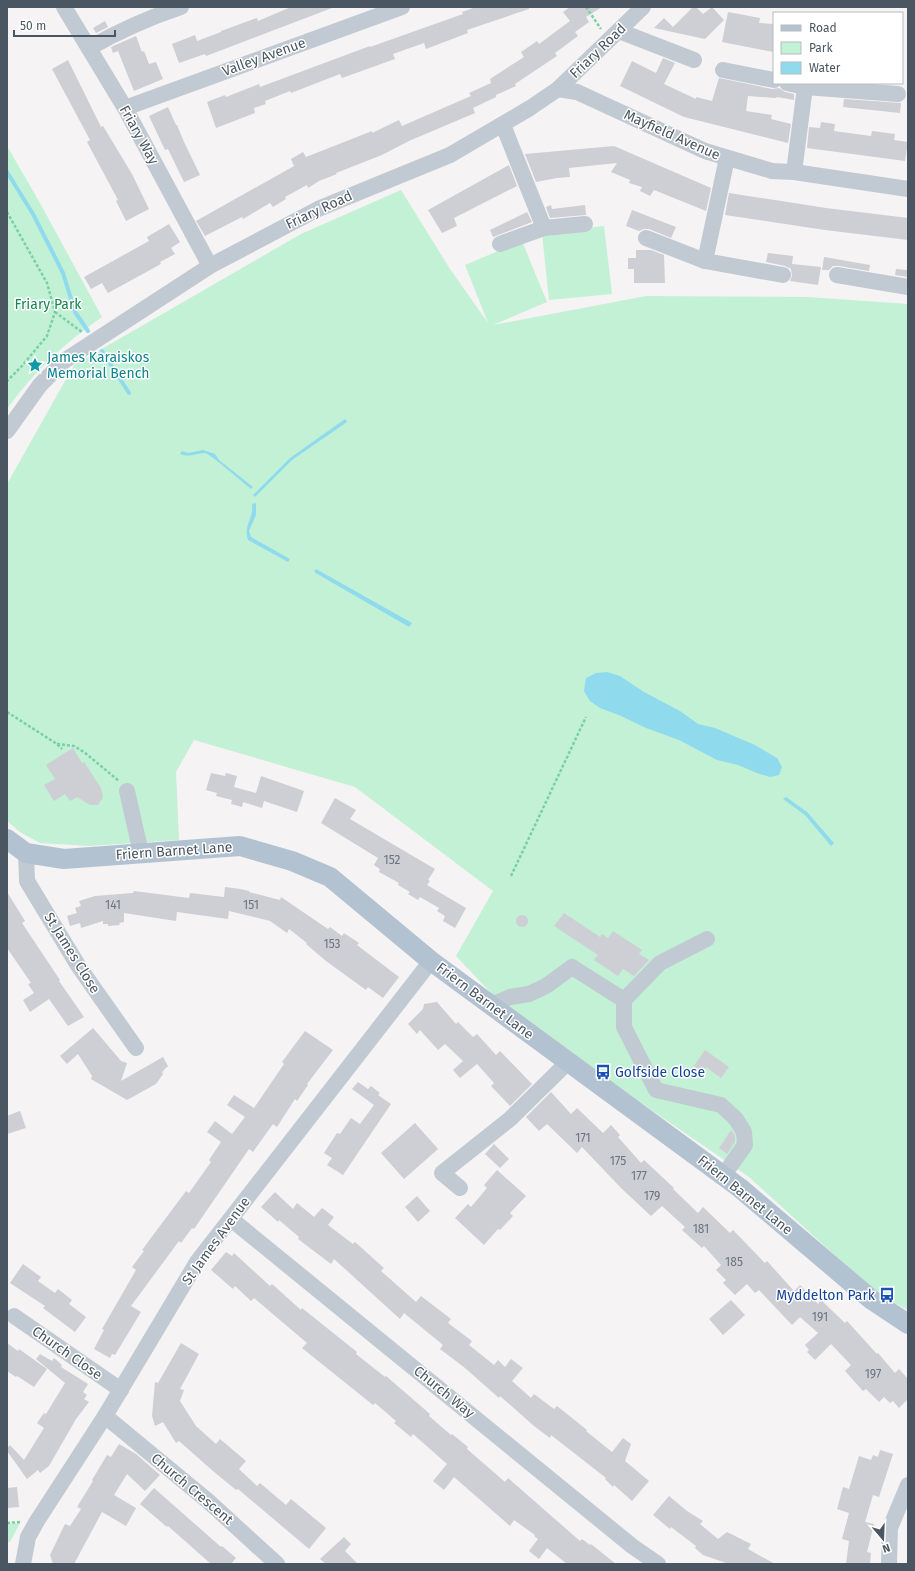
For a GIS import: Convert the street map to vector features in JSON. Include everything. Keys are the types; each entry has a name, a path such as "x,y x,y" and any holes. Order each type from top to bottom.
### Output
{"main road":[{"name":"Friern Barnet Lane","path":"7,839 26,853 64,859 240,846 292,861 330,877 431,961 740,1188 872,1300 908,1324"}],"street":[{"name":"Friary Way","path":"64,7 125,108 210,266"},
{"path":"89,48 117,31 153,16 181,7"},
{"name":"Valley Avenue","path":"125,108 402,7"},
{"name":"Friary Road","path":"7,430 40,385 64,361 210,266 318,208 450,155 503,125 558,89 643,7"},
{"path":"614,36 694,60"},
{"path":"723,70 773,80"},
{"path":"792,84 805,87 898,94"},
{"path":"794,172 805,87"},
{"name":"Mayfield Avenue","path":"558,89 577,92 705,152 772,171 794,172 908,189"},
{"path":"503,125 544,228"},
{"path":"705,261 727,158"},
{"path":"500,244 544,228 585,224"},
{"path":"646,238 705,261 783,275"},
{"path":"837,275 908,287"},
{"path":"127,791 140,853"},
{"name":"St James Close","path":"26,853 27,881 79,968 136,1048"},
{"path":"707,939 660,963 624,1000 624,1027 656,1090 721,1105 736,1119 744,1132 745,1145 723,1176"},
{"name":"St James Avenue","path":"23,1564 28,1537 37,1521 105,1416 197,1262 431,961"},
{"path":"491,1005 510,997 529,994 546,986 572,967 624,1000"},
{"path":"460,1188 442,1173 510,1119 568,1062"},
{"name":"Church Way","path":"231,1219 620,1536 658,1564"},
{"name":"Church Close","path":"14,1316 121,1390"},
{"name":"Church Crescent","path":"105,1416 208,1501 277,1564"},
{"path":"889,1564 890,1528 908,1485"}],"path":[{"path":"586,7 614,36"},
{"path":"7,212 46,283 55,312 47,336 7,381"},
{"path":"55,312 95,341"},
{"path":"7,712 57,744 62,749"},
{"path":"511,876 586,717"},
{"path":"57,744 74,746 84,752 122,784 127,791"}],"green space":[{"name":"Friary Park","path":"7,146 102,317 75,337 50,359 27,383 7,409"},
{"path":"401,190 450,269 488,323 465,265 522,241 547,302 493,325 646,296 808,297 908,304 908,1310 874,1291 749,1177 509,1012 456,956 493,891 355,787 194,740 176,772 179,840 89,846 40,843 20,832 7,821 7,484 74,365 301,234"},
{"path":"604,226 612,294 549,300 542,233"},
{"path":"20,1523 10,1542 7,1542 7,1524"}],"water":[{"path":"345,419 347,422 292,460 255,497 253,495 290,458"},
{"path":"203,450 215,454 219,460 253,487 251,489 208,454 180,454 182,451 188,453"},
{"path":"256,503 256,515 249,531 251,537 290,559 288,562 248,540 247,530 252,514 252,504"},
{"path":"316,569 412,623 409,627 314,572"},
{"path":"607,672 620,676 644,692 680,711 698,724 715,728 755,745 777,758 782,767 779,775 770,777 738,765 717,760 679,740 646,728 600,708 590,701 584,691 586,678 596,673"},
{"path":"786,797 807,812 834,843 831,846 805,815 783,799"}],"building":[{"path":"291,7 332,8 206,56 205,54 179,63 172,44 195,35 197,41 257,18 258,21"},
{"path":"476,7 529,7 529,9 467,30 468,33 426,49 424,43 393,54 395,59 342,78 340,74 291,93 290,91 265,101 266,104 254,108 255,113 216,128 207,102 225,95 226,97 259,84 260,87 370,46 463,14 462,12"},
{"path":"570,7 602,7 586,17 589,22 575,32 578,36 555,53 557,56 515,84 516,86 473,108 475,113 409,141 382,155 336,173 337,174 319,181 308,188 307,185 285,197 286,199 273,207 270,203 243,219 242,217 205,236 196,221 294,166 291,159 303,152 306,157 372,131 372,133 399,120 402,126 471,96 469,93 491,83 490,79 524,57 521,52 537,41 539,44 570,21 563,12"},
{"path":"693,7 696,7 703,14 712,7 724,20 705,39 654,28 664,18 673,27"},
{"path":"728,12 760,18 759,23 773,24 773,52 722,42"},
{"path":"105,21 108,27 96,33 93,28"},
{"path":"136,36 142,52 144,51 149,64 156,62 163,79 134,91 118,51 113,53 111,47"},
{"path":"663,58 675,63 664,84 696,99 696,97 712,101 719,78 772,89 779,88 785,92 794,94 794,100 777,97 748,96 746,111 772,115 771,119 791,124 788,143 684,117 620,86 632,61 656,73"},
{"path":"68,60 101,127 103,126 132,174 149,209 126,221 116,201 118,200 87,142 90,140 52,69"},
{"path":"844,99 901,103 900,113 843,107"},
{"path":"168,107 200,175 184,182 168,149 165,150 149,116"},
{"path":"821,122 835,124 834,131 871,136 872,131 895,134 894,140 908,142 905,161 807,148 809,127 820,128"},
{"path":"614,146 711,188 706,211 654,190 650,196 640,191 642,187 629,183 630,180 611,172 617,163 569,168 570,177 536,182 525,154"},
{"path":"509,165 517,186 454,218 457,226 442,233 428,210"},
{"path":"729,193 826,208 908,218 908,240 825,230 725,215"},
{"path":"551,205 552,209 585,205 586,215 550,218 546,207"},
{"path":"632,210 676,227 671,238 649,229 639,231 626,226"},
{"path":"527,212 532,222 493,237 490,230"},
{"path":"169,224 180,242 171,248 175,254 160,262 161,264 108,293 102,283 91,289 84,277 149,241 147,237"},
{"path":"636,250 651,250 664,255 665,283 634,283 634,269 628,269 628,258 636,258"},
{"path":"768,253 793,256 792,264 821,267 818,285 790,281 792,276 791,269 785,266 766,262"},
{"path":"824,257 870,265 869,271 839,266 833,266 829,270 822,270"},
{"path":"896,269 908,270 908,277 895,275"},
{"path":"73,748 82,763 84,762 101,788 103,797 98,805 90,805 77,797 70,801 65,794 54,801 44,785 55,779 46,765"},
{"path":"211,773 225,776 226,773 237,776 234,787 256,793 261,776 304,791 297,812 264,801 262,808 243,802 242,807 231,804 232,800 216,796 217,793 206,790"},
{"path":"335,798 356,810 350,819 435,869 428,880 430,881 427,885 466,908 455,928 443,921 445,916 437,911 439,908 420,897 418,900 408,894 410,892 398,885 399,883 379,872 380,869 374,865 378,858 321,823"},
{"path":"225,887 249,891 280,900 281,897 328,929 330,927 342,936 344,933 359,943 357,945 399,977 383,998 368,987 366,990 326,961 289,929 287,933 270,921 229,911 228,919 177,912 176,921 124,913 124,922 119,923 120,925 108,926 108,924 103,924 103,921 81,928 80,923 70,926 67,916 77,913 75,908 81,906 79,901 95,896 133,893 134,891 189,898 190,893 224,897"},
{"path":"7,892 25,921 22,923 84,1017 68,1026 49,999 30,1012 23,1000 34,993 28,984 31,983 7,948"},
{"path":"564,913 600,937 602,934 608,938 613,931 642,950 639,954 649,960 634,976 623,969 618,976 594,960 598,955 554,926"},
{"path":"520,915 524,915 528,921 524,927 520,927 516,923 516,919"},
{"path":"437,1002 456,1024 458,1022 473,1037 477,1034 496,1055 500,1051 532,1084 510,1106 491,1086 494,1083 477,1064 460,1078 453,1070 463,1061 445,1044 438,1050 420,1030 417,1034 408,1024 423,1009 424,1004"},
{"path":"93,1028 121,1061 127,1063 121,1081 163,1057 168,1066 162,1072 163,1074 156,1084 127,1100 91,1079 92,1076 78,1054 67,1064 60,1056"},
{"path":"305,1031 333,1050 307,1084 308,1085 297,1101 295,1099 277,1127 273,1124 253,1152 249,1149 194,1229 192,1228 181,1243 179,1241 131,1306 141,1312 115,1355 112,1354 110,1358 94,1349 104,1330 102,1329 136,1270 132,1267 144,1251 142,1250 186,1191 189,1193 211,1162 209,1160 221,1142 207,1132 215,1121 232,1134 245,1117 227,1105 234,1095 254,1108 284,1064 282,1062"},
{"path":"705,1050 729,1067 721,1078 706,1067 702,1072 694,1066"},
{"path":"358,1082 368,1089 371,1086 380,1093 378,1095 391,1104 343,1175 327,1165 332,1158 324,1153 337,1133 340,1134 351,1118 360,1124 374,1105 352,1089"},
{"path":"551,1092 571,1114 577,1108 603,1133 611,1125 620,1135 618,1137 641,1163 644,1160 698,1213 703,1207 730,1233 733,1230 765,1263 767,1261 794,1291 800,1285 818,1304 821,1300 845,1323 847,1321 895,1373 899,1369 908,1379 908,1399 899,1408 893,1401 890,1403 884,1397 879,1402 866,1389 863,1391 845,1371 851,1365 831,1344 815,1360 807,1352 809,1350 805,1345 818,1333 800,1317 792,1325 759,1290 755,1293 747,1284 735,1295 723,1283 726,1280 716,1270 721,1265 704,1246 702,1248 682,1230 685,1227 662,1206 651,1216 621,1188 582,1147 577,1153 547,1124 539,1131 526,1117"},
{"path":"20,1111 26,1128 7,1134 7,1116"},
{"path":"415,1123 438,1149 404,1179 381,1153"},
{"path":"731,1130 735,1135 735,1142 727,1154 719,1148"},
{"path":"494,1144 509,1159 500,1168 485,1154"},
{"path":"497,1170 526,1196 510,1213 513,1216 500,1230 498,1229 484,1245 455,1218 468,1204 471,1207 487,1188 484,1185"},
{"path":"275,1192 293,1209 297,1203 314,1217 322,1208 334,1217 328,1225 353,1244 355,1242 384,1268 381,1271 416,1302 421,1296 451,1319 448,1323 472,1341 469,1345 494,1365 498,1360 505,1367 511,1359 523,1368 512,1381 531,1398 534,1394 554,1409 557,1406 612,1452 623,1438 631,1444 625,1461 649,1481 632,1501 614,1485 613,1487 605,1479 606,1478 551,1435 550,1438 534,1426 500,1396 499,1398 465,1368 440,1349 443,1345 404,1313 400,1319 334,1259 331,1264 298,1239 299,1237 279,1220 278,1222 261,1207"},
{"path":"417,1196 430,1211 418,1222 405,1207"},
{"path":"226,1252 232,1256 234,1253 270,1286 272,1284 301,1310 302,1308 357,1352 356,1354 385,1377 386,1376 430,1414 429,1416 468,1447 467,1449 505,1482 508,1478 580,1541 582,1539 590,1545 591,1544 616,1564 567,1564 547,1548 539,1559 529,1551 538,1539 534,1536 535,1535 514,1520 510,1526 454,1477 444,1490 433,1481 447,1464 413,1434 411,1437 394,1423 396,1421 375,1403 373,1405 302,1348 307,1343 254,1298 251,1301 235,1286 233,1289 211,1270"},
{"path":"23,1264 41,1277 38,1281 55,1293 58,1289 72,1300 69,1304 86,1317 75,1332 43,1308 45,1306 10,1283"},
{"path":"731,1300 745,1315 723,1335 709,1319"},
{"path":"7,1343 18,1351 19,1349 47,1369 34,1387 7,1371"},
{"path":"181,1343 199,1354 180,1389 184,1390 180,1401 196,1426 216,1444 220,1439 246,1461 239,1469 257,1486 260,1483 286,1505 291,1499 326,1528 309,1549 238,1489 236,1490 213,1471 179,1441 176,1443 163,1422 155,1426 152,1416 155,1382 158,1383"},
{"path":"40,1354 52,1361 54,1358 62,1365 61,1367 88,1384 83,1392 87,1395 84,1399 89,1402 76,1419 49,1466 40,1473 38,1470 27,1479 7,1451 7,1448 10,1445 24,1460 44,1428 37,1423 44,1413 46,1414 65,1383 36,1359"},
{"path":"119,1444 136,1454 160,1475 145,1491 127,1474 114,1495 136,1508 126,1526 102,1512 74,1564 53,1564 50,1555 65,1524 70,1526 81,1509 77,1507 93,1481 92,1480 107,1455 111,1457"},
{"path":"880,1450 893,1454 879,1497 873,1495 865,1522 874,1524 867,1552 871,1553 870,1564 846,1564 849,1541 842,1539 849,1513 837,1509 843,1487 849,1489 859,1456 871,1460 873,1455 878,1457"},
{"path":"17,1487 19,1507 7,1508 7,1488"},
{"path":"154,1488 221,1547 222,1546 236,1558 231,1564 211,1564 168,1526 167,1527 140,1504"},
{"path":"669,1496 687,1511 703,1521 700,1524 718,1539 727,1532 751,1544 748,1549 775,1564 729,1564 703,1555 695,1548 696,1546 671,1527 670,1529 653,1515"},
{"path":"344,1537 351,1544 345,1551 358,1564 326,1564 320,1559"}],"waterway":[{"path":"7,172 33,214 63,273 75,312 88,331"},
{"path":"102,351 129,393"}],"place":[{"name":"James Karaiskos Memorial Bench","path":"35,365"},
{"name":"Golfside Close","path":"603,1072"},
{"name":"Myddelton Park","path":"887,1295"}]}
